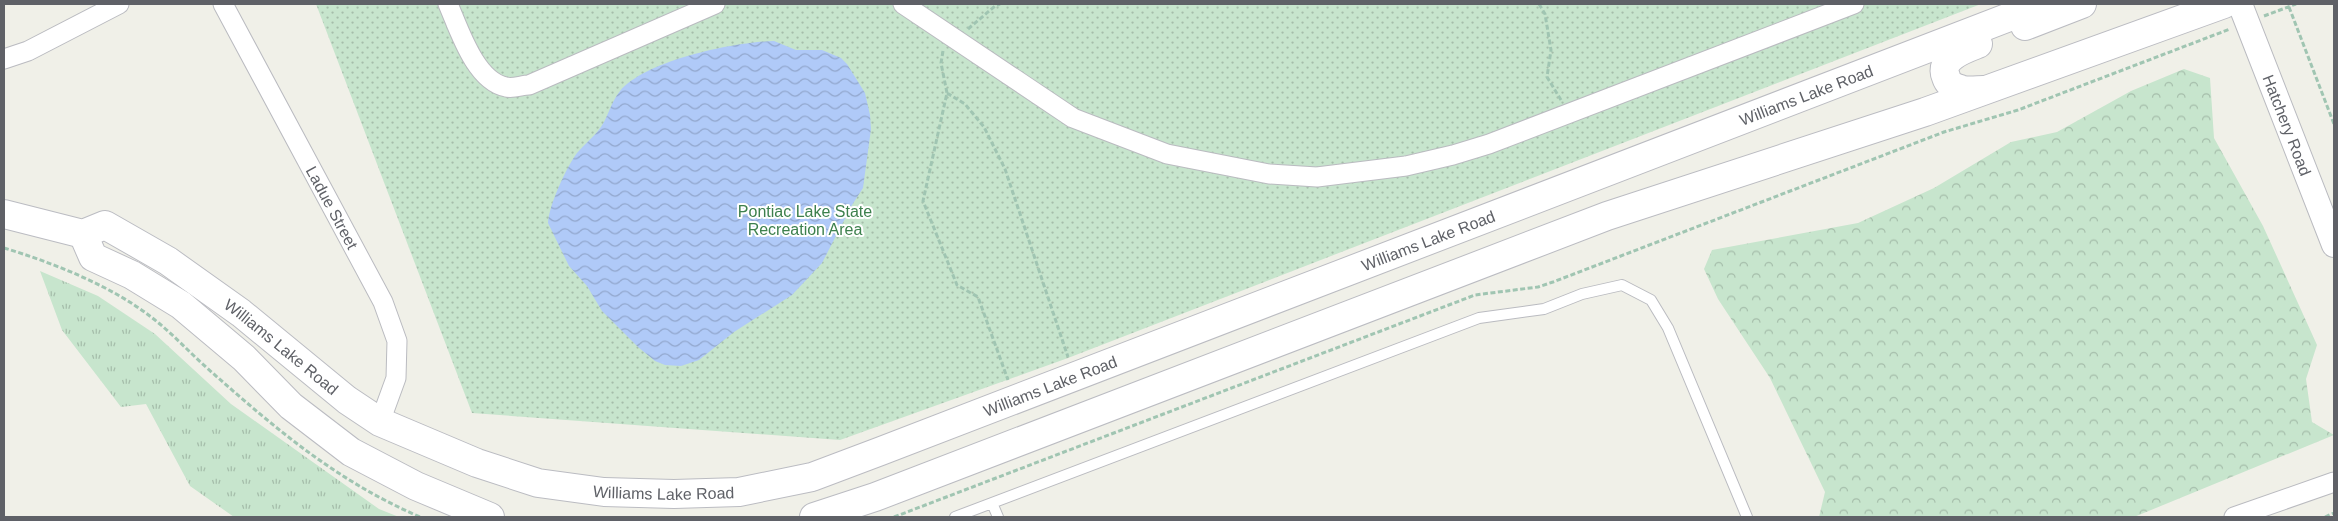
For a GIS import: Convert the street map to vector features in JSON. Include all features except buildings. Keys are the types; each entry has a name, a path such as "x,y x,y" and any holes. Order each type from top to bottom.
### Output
{"main road":[{"name":"Williams Lake Road","path":"490,517 416,486 350,452 291,406 244,358 181,305 132,275 93,257 82,234 105,224 168,260 241,313 347,400 380,422 477,463 538,483 604,492 674,494 739,492 812,477 2043,4"},
{"path":"1986,90 1962,90 1949,84 1944,75 1945,65 1952,56 2082,4"},
{"path":"814,517 875,497 1607,216 1986,90 2224,4"},
{"path":"4,214 82,234"},
{"path":"181,305 180,296 185,293 202,297 256,342 310,370"},
{"path":"244,358 285,381 353,436 364,441 375,440 378,437 380,422"}],"street":[{"path":"4,59 28,51 119,4"},
{"name":"Ladue Street","path":"223,4 383,302 397,341 396,378 380,422"},
{"path":"448,4 478,68 492,81 506,88 529,85 715,4"},
{"path":"903,4 1073,118 1167,154 1270,174 1317,177 1406,166 1480,147 1854,4"},
{"name":"Hatchery Road","path":"2244,13 2334,245"},
{"path":"2234,517 2334,482"}],"lane":[{"path":"955,517 1479,318 1544,309 1582,294 1622,285 1651,300 1668,328 1748,517"},
{"path":"992,503 998,517"}],"path":[{"path":"1000,4 953,38 940,63 947,93 923,201 957,285 978,297 1008,380"},
{"path":"1539,4 1544,14 1551,50 1547,77 1569,113"},
{"path":"894,517 1475,295 1538,287 1553,282 1944,132 2018,110 2244,13 2296,4"},
{"path":"2289,6 2334,124"},
{"path":"947,93 965,104 984,127 1006,169 1068,358"},
{"path":"4,248 55,266 134,305 166,329 270,424 311,455 375,496 420,517"},
{"path":"2325,517 2334,514"}],"green space":[{"name":"Pontiac Lake State Recreation Area","path":"316,4 1981,4 1068,358 840,440 472,413"},
{"path":"2184,69 2210,78 2214,138 2263,226 2317,345 2306,379 2312,422 2334,435 2134,517 1819,517 1825,492 1770,378 1718,299 1704,269 1712,250 1858,223 1934,188 2011,142 2057,132 2131,91"},
{"path":"40,271 98,296 155,334 231,404 379,509 399,517 234,517 190,486 146,404 121,407 62,330"}],"water":[{"path":"774,41 796,50 822,50 841,58 847,64 865,93 871,129 863,188 822,263 792,295 734,332 699,360 681,366 665,365 655,361 638,347 602,311 587,286 569,266 548,223 551,207 563,177 577,153 601,126 620,91 632,80 650,70 692,55 737,45"}]}
